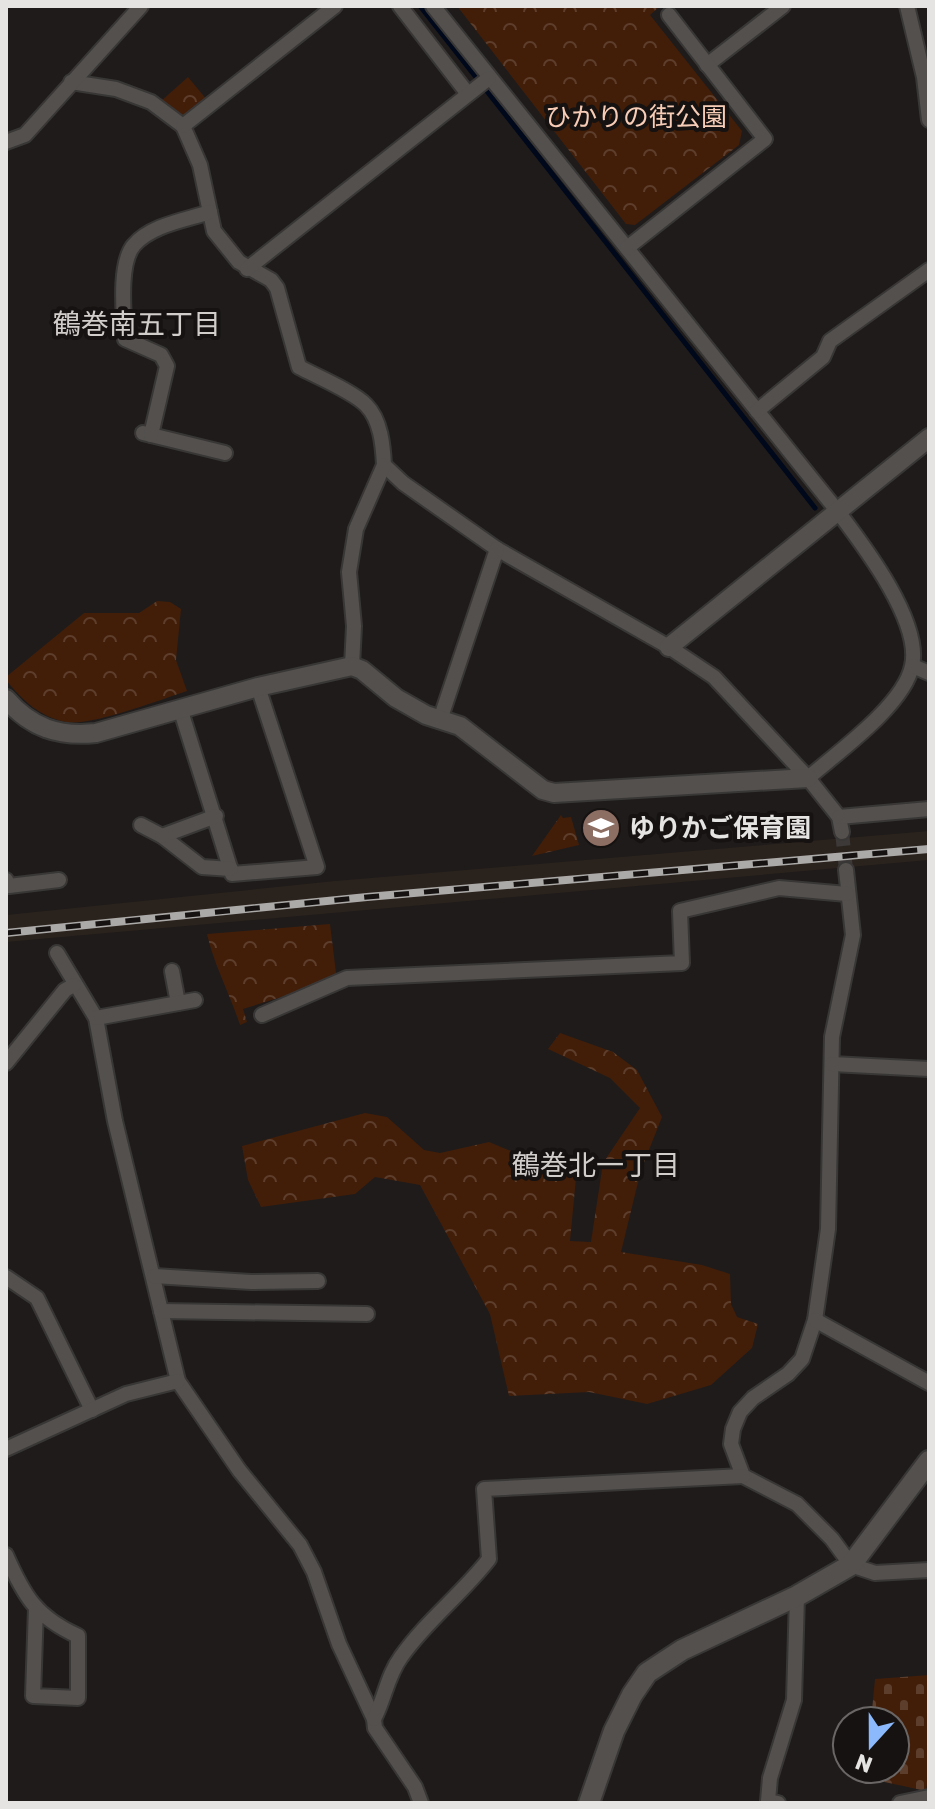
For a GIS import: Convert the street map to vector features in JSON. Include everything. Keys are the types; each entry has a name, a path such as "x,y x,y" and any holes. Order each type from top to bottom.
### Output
{"main road":[{"path":"589,1803 614,1731 647,1673 703,1639 797,1596 851,1565 929,1461"}],"street":[{"path":"6,142 25,135 141,6"},
{"path":"183,126 335,6"},
{"path":"400,6 468,94"},
{"path":"6,699 18,713 36,725 73,735 96,733 258,687 352,666 362,670 396,698 440,720 460,726 543,790 554,793 808,778 867,728 904,685 913,666 912,645 894,594 876,562 433,6"},
{"path":"707,65 783,6"},
{"path":"907,6 924,77 929,120"},
{"path":"627,248 765,139 669,15"},
{"path":"247,269 489,78"},
{"path":"71,82 116,89 151,102 183,126 200,165 214,231 247,269 271,280 277,288 299,367 366,405 376,422 383,444 384,465 356,529 349,572 354,626 352,666"},
{"path":"210,212 144,237 133,246 128,256 123,298 125,339 161,355 167,366 147,434 225,453"},
{"path":"757,411 823,357 830,341 929,270"},
{"path":"669,647 929,438"},
{"path":"384,465 403,483 497,549 669,647 714,677 808,778 840,825 929,809"},
{"path":"440,720 497,549"},
{"path":"912,645 929,639"},
{"path":"913,666 929,673"},
{"path":"180,708 232,874 317,867 258,687"},
{"path":"162,836 216,816"},
{"path":"141,825 162,836 202,867 231,869"},
{"path":"743,1476 731,1444 740,1412 802,1359 815,1320 828,1229 832,1037 853,935 846,870"},
{"path":"6,880 9,886 59,880"},
{"path":"262,1015 347,978 682,963 680,911 779,888 847,894"},
{"path":"57,953 96,1018 115,1121 178,1381 239,1470 300,1545 314,1572 339,1644 374,1719 375,1728 415,1787 421,1803"},
{"path":"172,971 178,1003"},
{"path":"6,1063 65,990 74,985"},
{"path":"96,1018 195,1000"},
{"path":"832,1064 929,1069"},
{"path":"154,1276 251,1282 318,1281"},
{"path":"6,1277 37,1298 92,1410"},
{"path":"161,1311 367,1314"},
{"path":"815,1320 929,1383"},
{"path":"6,1449 126,1394 178,1381"},
{"path":"374,1719 382,1703 388,1676 402,1655 489,1559 484,1489 743,1476 797,1504 813,1518 851,1565 875,1573 929,1570"},
{"path":"6,1555 16,1580 36,1607 51,1623 78,1636 78,1698 33,1696 36,1607"},
{"path":"778,1803 768,1801 770,1778 794,1700 797,1596"},
{"path":"900,1803 929,1797"}],"shaded area":[{"path":"929,831 929,860 6,942 6,915 335,881"}],"green space":[{"name":"ひかりの街公園","path":"457,6 660,6 650,15 742,131 739,145 635,225 626,224"},
{"path":"188,77 207,100 186,117 177,116 160,102"},
{"path":"157,601 170,602 181,609 176,660 187,691 109,716 66,722 32,707 6,680 84,613 139,613"},
{"path":"561,815 563,818 571,817 579,845 532,856"},
{"path":"330,924 336,973 307,989 243,1009 247,1022 240,1025 207,934"},
{"path":"560,1033 613,1052 637,1070 662,1117 641,1170 621,1252 702,1265 730,1274 731,1304 737,1317 758,1324 752,1348 711,1385 647,1404 589,1392 509,1396 490,1314 420,1185 375,1177 355,1194 261,1207 248,1180 242,1146 365,1113 387,1117 424,1150 440,1153 489,1142 576,1178 570,1241 591,1242 603,1163 640,1108 610,1078 548,1049"},
{"path":"929,1675 929,1770 926,1791 898,1785 911,1785 911,1705 873,1705 875,1679"}],"waterway":[{"path":"420,6 815,508"}],"tunnel":[{"path":"842,832 846,870"}],"railway":[{"path":"6,933 367,897 929,849"}],"place":[{"name":"ゆりかご保育園","path":"601,828"}],"district":[{"name":"鶴巻南五丁目","path":"137,324"},
{"name":"鶴巻北一丁目","path":"596,1165"}]}
